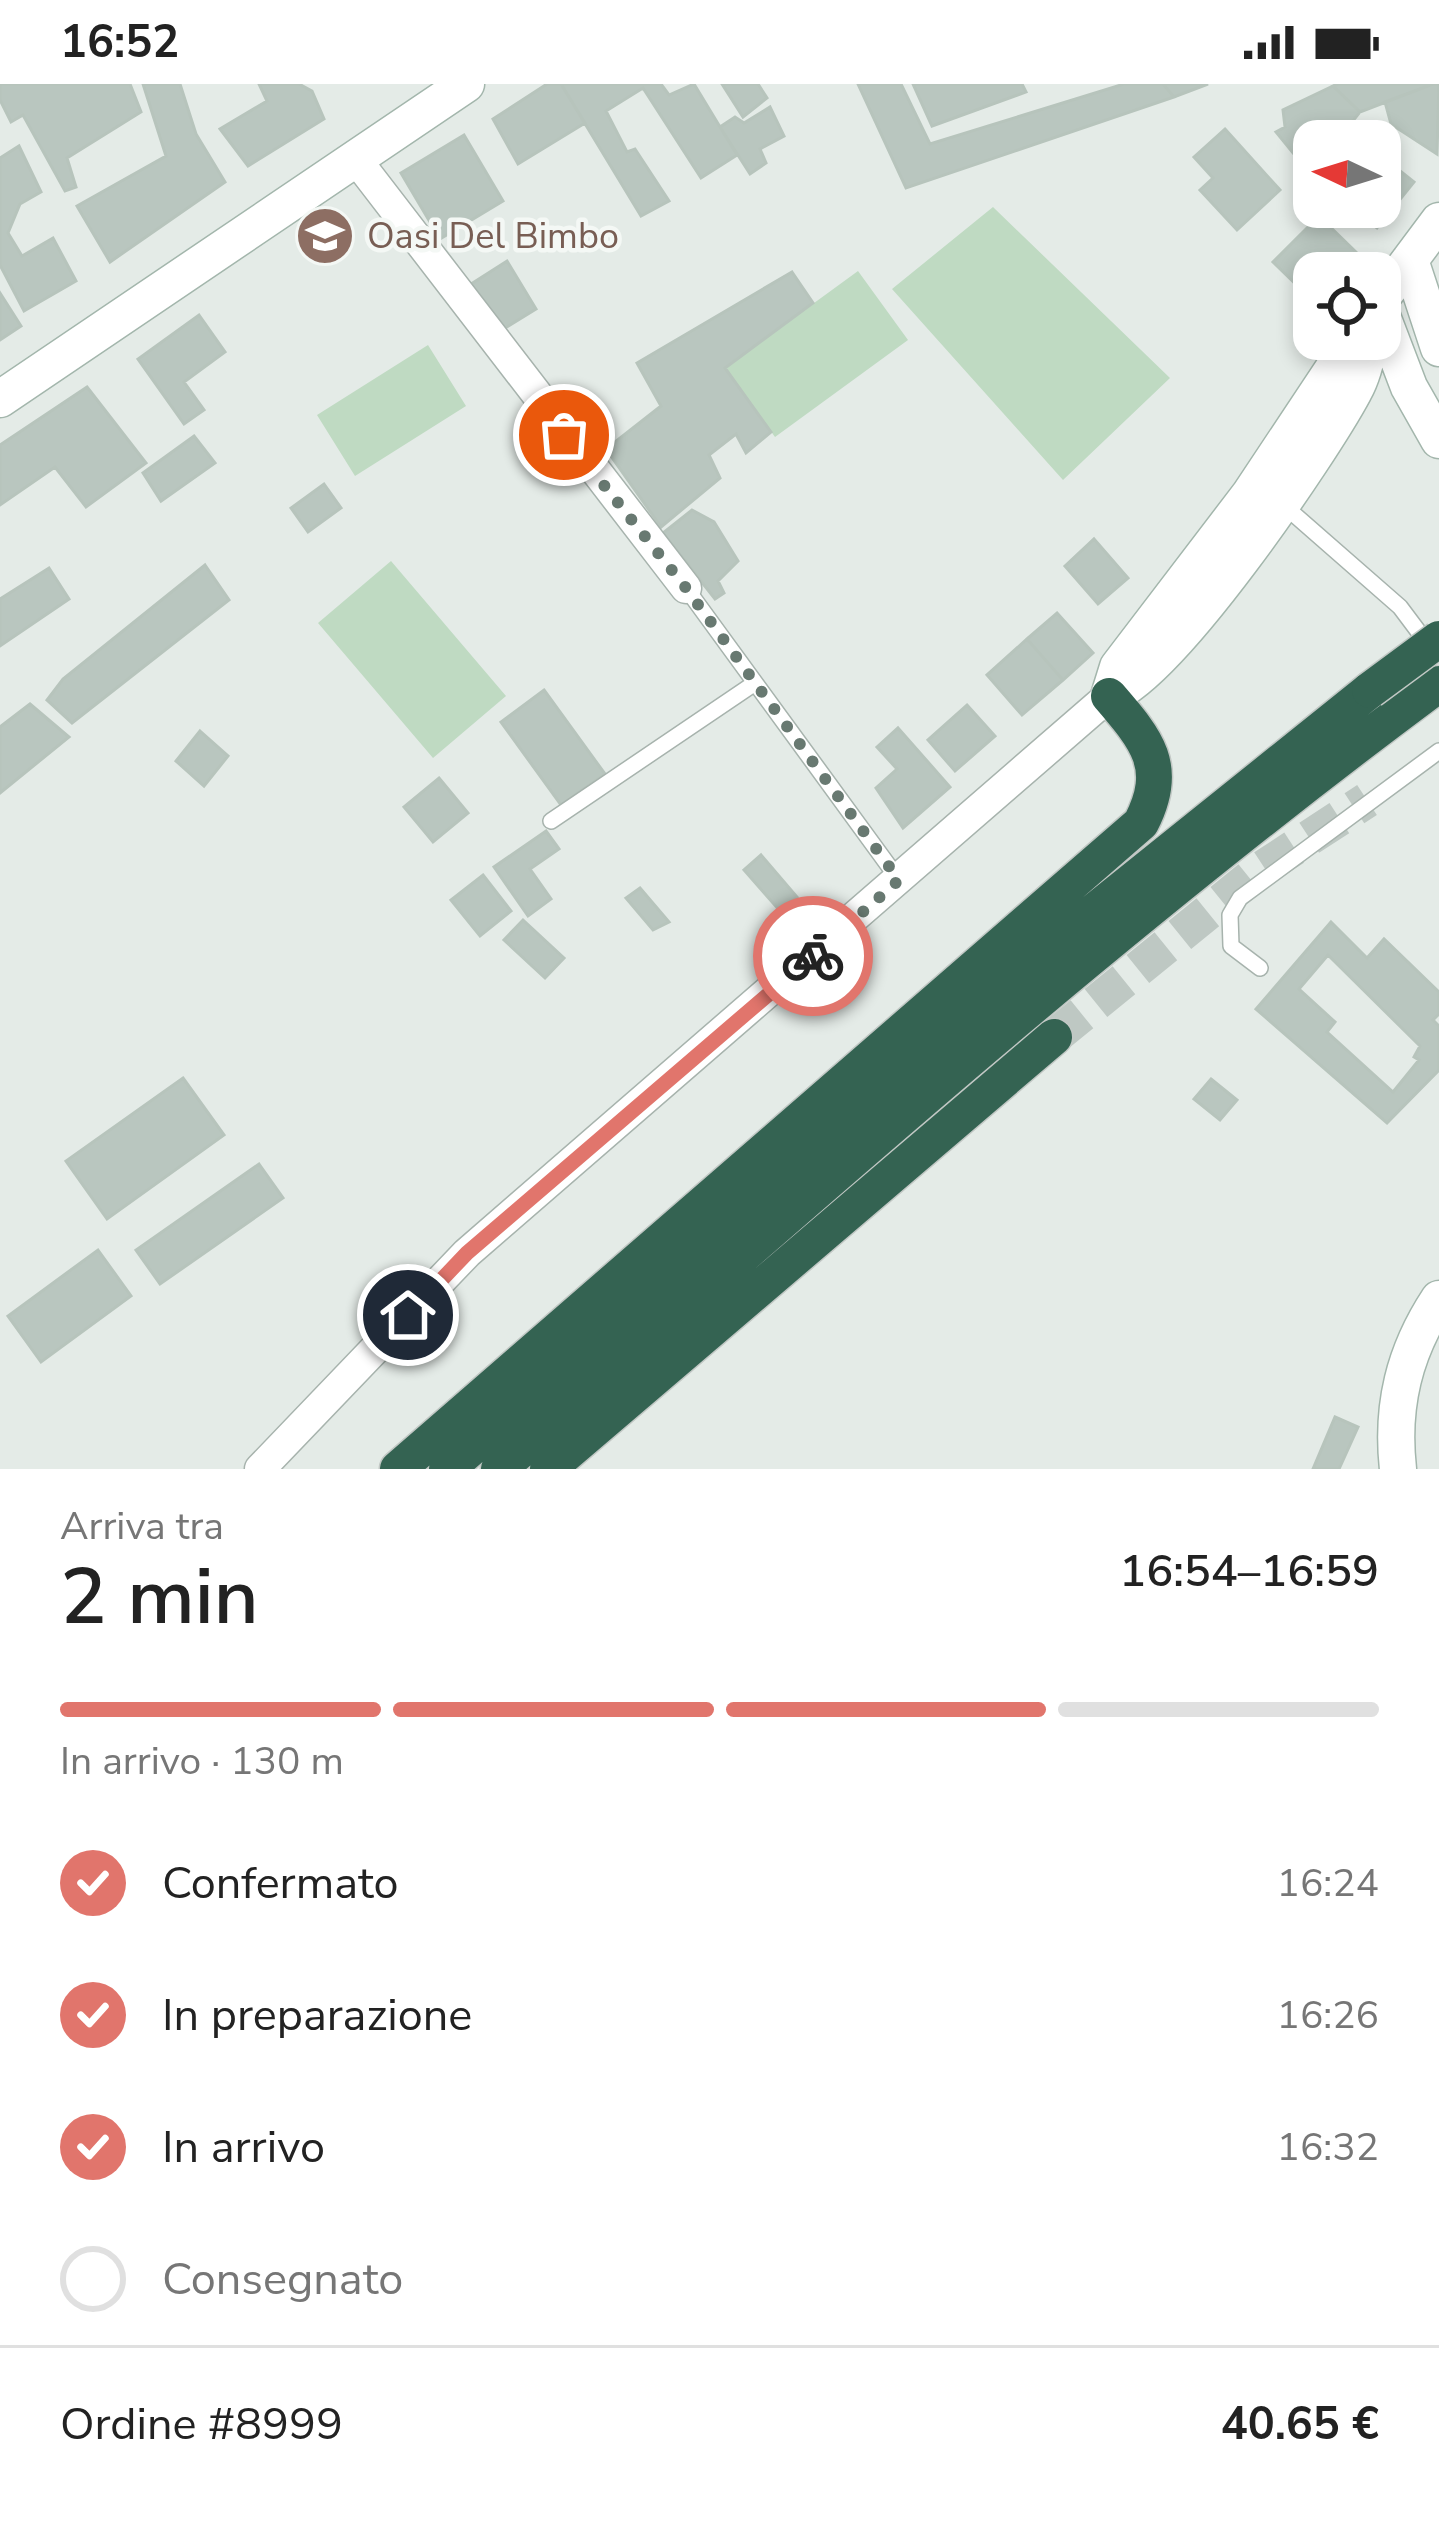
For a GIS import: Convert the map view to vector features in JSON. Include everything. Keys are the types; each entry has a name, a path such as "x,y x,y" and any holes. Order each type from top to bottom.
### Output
{"highway":[{"path":"499,1469 1380,705 1439,639"},
{"path":"447,1469 1015,975 1380,705 1439,684"},
{"path":"398,1469 1141,823 1156,795 1156,771 1140,733 1109,696"},
{"path":"548,1469 1054,1037"}],"street":[{"path":"0,399 466,84"},
{"path":"356,158 686,588"},
{"path":"1401,274 1439,221"},
{"path":"1410,260 1439,348"},
{"path":"1401,326 1439,361"},
{"path":"1109,696 1118,668 1240,509 1339,360"},
{"path":"1354,392 1364,360"},
{"path":"1399,360 1439,440"},
{"path":"260,1469 467,1253 1109,696 1130,690 1163,656 1280,502 1354,392 1372,377 1390,376 1409,387"},
{"path":"1398,1469 1395,1438 1401,1377 1439,1299"}],"lane":[{"path":"1280,502 1400,607 1439,659"},
{"path":"686,588 752,685 899,880"},
{"path":"551,820 752,685"},
{"path":"1260,968 1232,946 1229,915 1240,898 1439,751"}],"green space":[{"path":"993,207 1170,378 1063,480 892,289"},
{"path":"858,271 908,340 775,437 725,368"},
{"path":"428,345 466,406 355,476 317,415"},
{"path":"391,561 506,696 433,758 318,623"}],"building":[{"path":"0,84 130,84 141,112 67,158 76,187 65,191 23,115 11,122 0,100"},
{"path":"143,84 180,84 196,134 225,182 110,262 77,206 166,156"},
{"path":"259,84 299,84 312,91 324,119 248,166 220,129 267,101"},
{"path":"547,84 561,84 585,123 518,164 493,119"},
{"path":"561,84 661,84 669,95 694,84 737,155 701,178 643,88 606,111 627,152 635,149 669,201 641,216"},
{"path":"722,84 758,84 767,98 743,117"},
{"path":"858,84 901,84 930,144 1124,84 1163,84 1174,97 906,188"},
{"path":"913,84 1022,84 1026,92 932,126"},
{"path":"1163,84 1208,84 1174,97"},
{"path":"1433,84 1360,112 1333,86"},
{"path":"1439,84 1437,154 1401,131 1401,120 1390,120 1385,102"},
{"path":"1333,86 1360,112 1354,120 1293,120 1293,153 1276,132 1285,127 1283,110"},
{"path":"770,107 784,136 760,149 766,163 750,174 720,127 735,117 744,123"},
{"path":"1225,129 1280,190 1237,230 1200,190 1213,178 1194,157"},
{"path":"464,135 503,201 440,239 401,173"},
{"path":"19,146 41,192 20,204 8,233 22,256 53,238 76,281 24,311 0,265 0,158"},
{"path":"1401,172 1414,182 1401,198"},
{"path":"1307,228 1331,228 1356,252 1293,252 1293,282 1273,262"},
{"path":"507,261 536,309 497,333 468,286"},
{"path":"792,272 813,303 725,368 771,432 746,453 736,434 709,455 720,478 661,527 606,449 661,406 637,363"},
{"path":"0,293 21,326 0,340"},
{"path":"199,315 225,352 184,382 204,410 184,424 138,359"},
{"path":"87,387 146,463 86,507 55,467 0,505 0,445"},
{"path":"194,436 215,463 161,501 143,473"},
{"path":"324,484 341,508 308,532 291,508"},
{"path":"692,510 714,522 738,561 718,581 724,593 715,599 663,533"},
{"path":"1094,539 1128,578 1098,604 1065,566"},
{"path":"205,565 229,600 72,723 47,700 63,679"},
{"path":"49,568 69,599 0,646 0,599"},
{"path":"1057,613 1093,653 1063,680 1027,639"},
{"path":"1027,639 1063,680 1022,715 987,675"},
{"path":"544,690 605,774 561,805 501,722"},
{"path":"30,704 69,737 0,793 0,727"},
{"path":"967,705 995,736 955,771 928,740"},
{"path":"898,728 950,787 903,828 876,788 897,769 877,747"},
{"path":"200,731 228,756 204,786 176,761"},
{"path":"439,778 468,813 433,842 404,807"},
{"path":"546,831 559,849 530,869 551,899 528,916 494,867"},
{"path":"761,855 797,897 780,911 744,870"},
{"path":"483,875 511,911 480,936 451,900"},
{"path":"640,888 669,922 653,930 626,898"},
{"path":"523,920 564,958 545,978 504,940"},
{"path":"1331,922 1367,958 1384,939 1439,992 1439,1014 1433,1020 1439,1026 1439,1070 1387,1123 1256,1009","holes":["1328,955 1420,1046 1414,1057 1419,1060 1393,1092 1327,1032 1335,1022 1299,989"]},
{"path":"183,1078 224,1135 107,1219 66,1161"},
{"path":"1211,1079 1237,1100 1220,1120 1194,1099"},
{"path":"259,1164 283,1198 160,1284 136,1250"},
{"path":"98,1250 131,1296 41,1362 8,1316"},
{"path":"1335,1417 1358,1427 1339,1469 1313,1469"}],"tunnel":[{"path":"1054,1037 1260,870 1367,800"}],"way so far":[{"path":"564,435 686,588 752,685 899,880 813,956"}],"place":[{"name":"Oasi Del Bimbo","path":"325,236"}],"route":[{"path":"408,1315 467,1253 813,956"}]}
